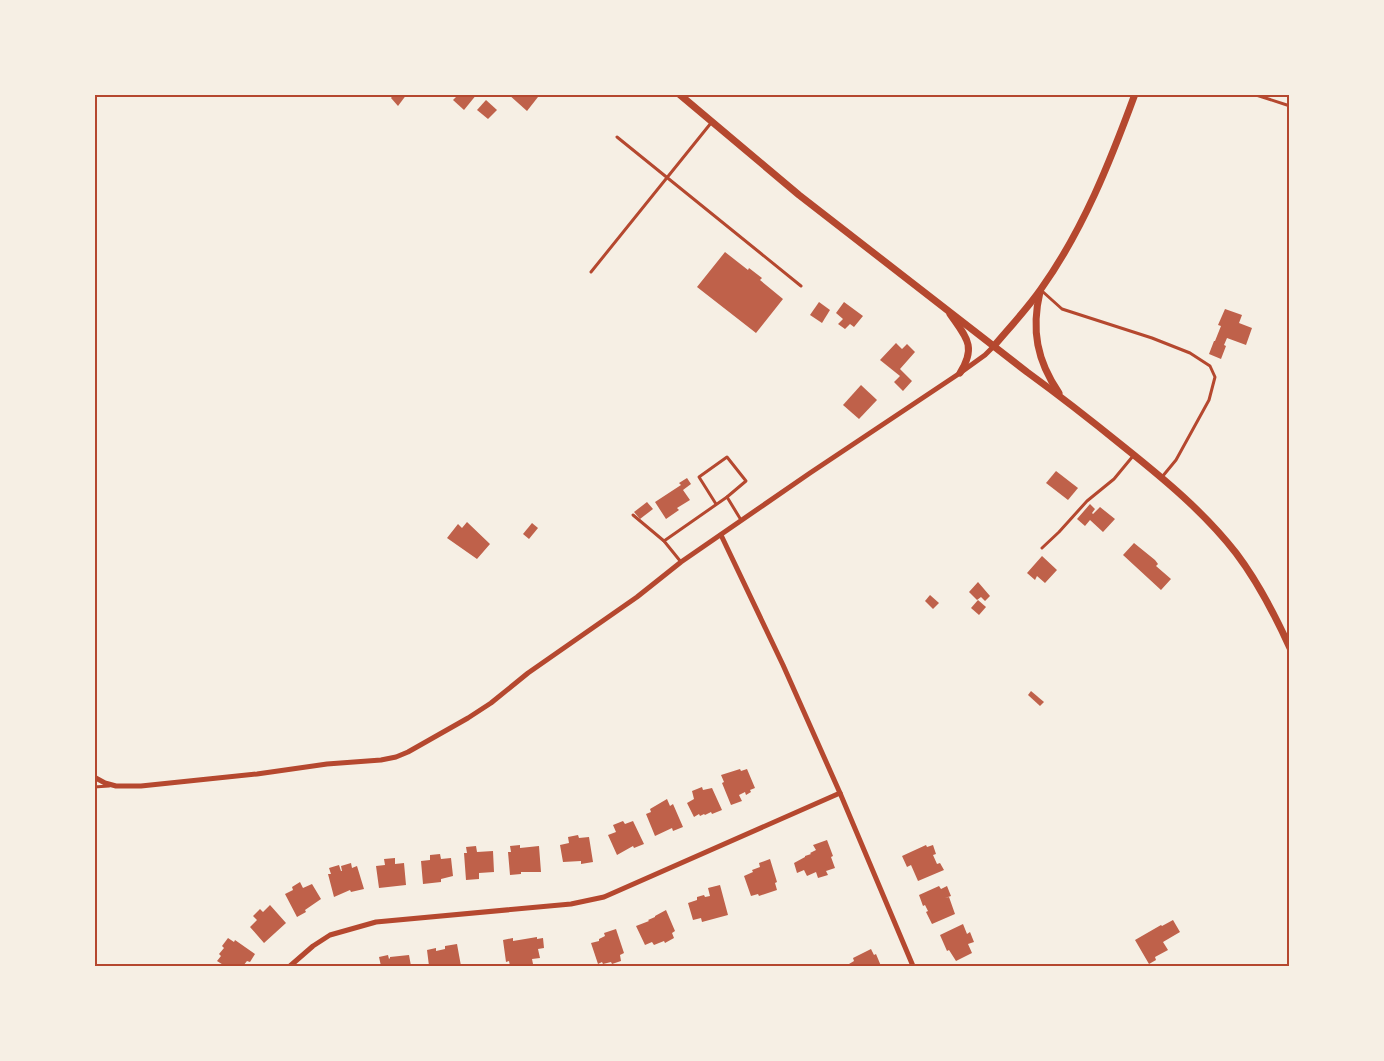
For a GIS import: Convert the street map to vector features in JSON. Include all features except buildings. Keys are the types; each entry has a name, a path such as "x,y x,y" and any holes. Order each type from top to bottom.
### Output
{"street":[{"path":"680,94 799,195 1026,372 1062,397 1172,486 1215,527 1237,554 1263,593 1290,648"},
{"path":"94,777 105,783 129,787 381,760 396,757 491,703 528,673 637,597 681,562 960,373 994,346 1041,289 1077,231 1121,133 1135,94"},
{"path":"1041,289 1035,333 1044,367 1062,397"},
{"path":"947,309 969,347 969,357 960,373"},
{"path":"721,535 783,665 914,966"},
{"path":"290,966 313,946 330,936 376,922 572,904 604,897 840,793"}],"lane":[{"path":"1253,94 1290,106"},
{"path":"591,272 713,122"},
{"path":"617,137 801,286"},
{"path":"1041,289 1062,309 1152,338 1190,353 1210,366 1215,377 1209,400 1176,460 1162,477"},
{"path":"1042,548 1087,501 1114,479 1134,455"},
{"path":"664,541 727,497 746,481 727,457 699,477 716,504"},
{"path":"727,497 741,520"},
{"path":"633,514 664,541 681,562"},
{"path":"94,787 113,785"}]}
